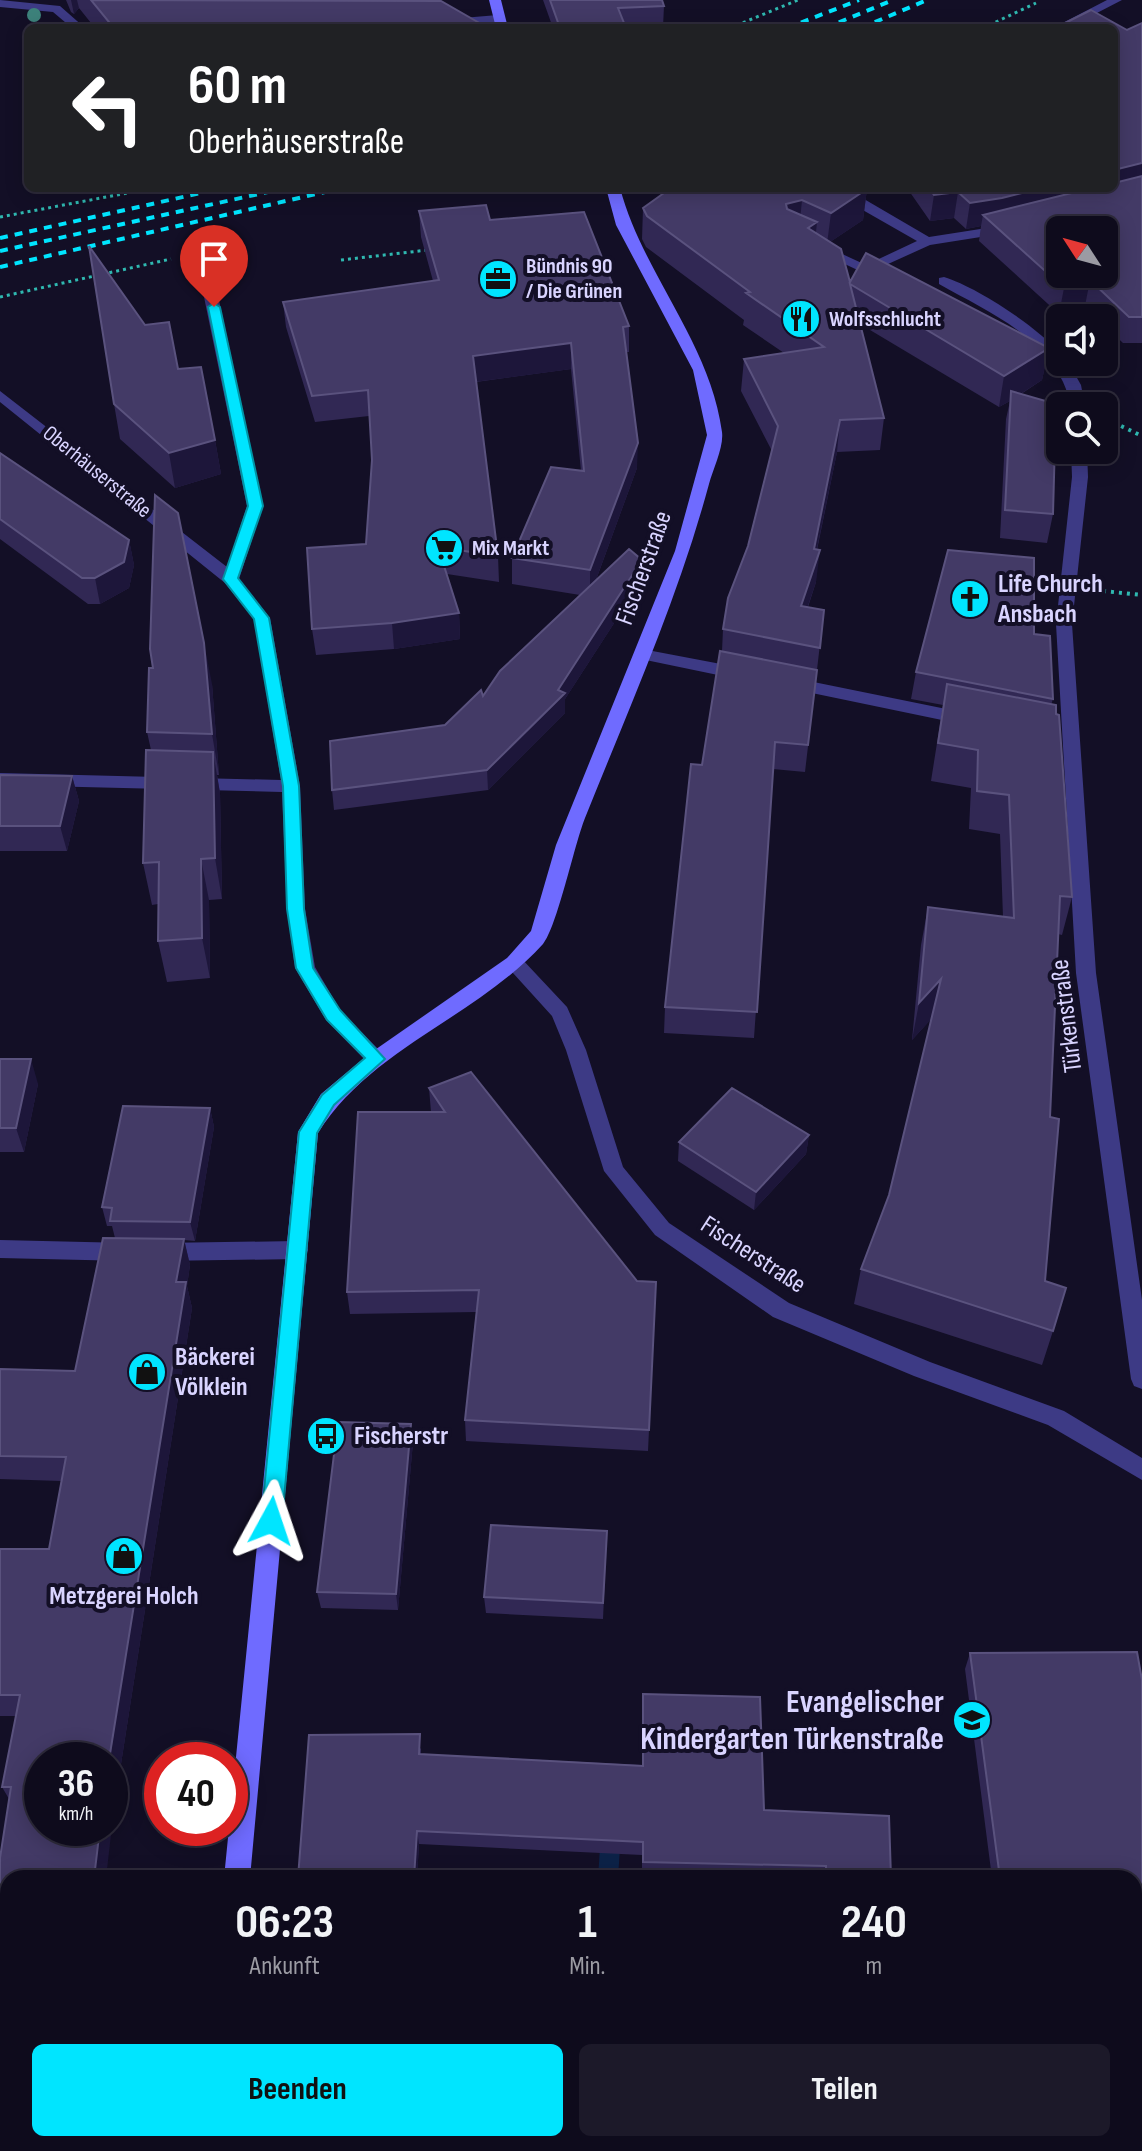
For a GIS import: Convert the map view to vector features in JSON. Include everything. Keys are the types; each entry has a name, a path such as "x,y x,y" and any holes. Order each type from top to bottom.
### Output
{"street":[{"path":"434,24 500,23 495,0"},
{"path":"1067,24 1116,0"},
{"path":"0,3 56,9 74,24"},
{"path":"1088,14 1102,21"},
{"name":"Fischerstraße","path":"376,1059 514,963 540,934 565,845 683,551 715,435 700,370 623,225 614,192"},
{"path":"830,192 859,202 927,241"},
{"path":"859,202 865,192"},
{"path":"805,242 866,270 927,241 999,231 1027,223"},
{"path":"203,258 255,506 231,579"},
{"path":"944,281 1042,339 1078,392"},
{"name":"Oberhäuserstraße","path":"0,395 231,579 262,618 291,786 296,909 305,968 333,1015 376,1059"},
{"name":"Türkenstraße","path":"1080,464 1064,624 1064,739 1086,973 1142,1379"},
{"path":"642,654 978,721"},
{"path":"0,779 291,786"},
{"name":"Fischerstraße","path":"514,963 560,1012 576,1050 614,1171 662,1229 781,1310 922,1369 1056,1418 1142,1470"},
{"path":"238,1870 308,1132 328,1100 376,1059"},
{"path":"0,1249 216,1253 297,1250"}],"path":[{"path":"740,24 798,0"},
{"path":"992,24 1044,0"},
{"path":"0,217 133,192"},
{"path":"341,260 435,249"},
{"path":"0,297 159,259 203,258"}],"building":[{"path":"91,0 441,1 481,24 110,24"},
{"path":"550,0 662,0 664,6 618,8 624,24 559,24"},
{"path":"1091,10 1116,24 1063,24"},
{"path":"1142,23 1142,163 1118,169 1118,25 1127,30"},
{"path":"1142,176 1142,317 1129,317 1098,288 1118,288 1118,216 1046,216 1046,272 983,215 1076,192 1118,192 1118,182"},
{"path":"665,192 862,192 831,213 802,200 786,204 787,209 817,222 808,228 841,249 850,282 866,253 1046,346 1046,350 1004,376 850,284 884,418 840,420 814,549 820,550 801,606 824,610 820,648 723,629 728,598 748,546 778,426 744,359 824,347 746,293 750,292 647,216 643,208"},
{"path":"958,192 1026,192 1002,198 970,203"},
{"path":"486,205 490,220 584,212 629,326 623,327 638,443 590,570 512,558 551,467 584,471 571,343 473,356 498,556 438,547 459,613 392,623 312,629 307,548 366,544 372,460 368,390 312,396 283,302 439,280 419,211"},
{"path":"89,246 145,325 169,322 178,369 201,367 215,440 169,453 114,404"},
{"path":"1011,391 1046,401 1046,464 1054,464 1053,514 1005,510"},
{"path":"0,453 129,540 124,562 95,578 82,578 0,519"},
{"path":"155,495 178,513 204,643 212,734 147,732 149,668 153,668 150,649"},
{"path":"629,549 642,560 558,690 565,693 487,770 332,790 330,741 445,725 481,690 483,696 500,671"},
{"path":"948,550 1034,558 1034,634 1050,636 1053,699 916,672"},
{"path":"720,651 817,670 808,745 775,742 757,1012 665,1007 691,764 702,765"},
{"path":"947,684 1056,705 1056,714 1059,715 1072,897 1060,896 1050,1117 1059,1119 1045,1281 1066,1288 1053,1331 861,1269 889,1195 941,979 919,1003 928,907 1014,918 1009,795 977,791 978,750 938,743"},
{"path":"146,750 213,752 215,858 201,859 202,938 158,941 159,862 143,863"},
{"path":"0,775 72,776 60,826 0,826"},
{"path":"0,1059 31,1059 16,1128 0,1128"},
{"path":"471,1072 637,1281 656,1282 649,1430 465,1420 479,1290 347,1292 358,1112 445,1112 429,1088"},
{"path":"732,1088 809,1135 756,1192 679,1142"},
{"path":"123,1106 210,1108 190,1222 110,1221 112,1208 102,1207"},
{"path":"103,1238 184,1239 176,1282 186,1282 112,1742 24,1742 24,1846 98,1846 95,1870 0,1870 11,1787 2,1787 20,1695 0,1695 0,1549 49,1549 66,1457 0,1456 0,1369 75,1371"},
{"path":"338,1422 411,1424 396,1594 317,1592"},
{"path":"491,1525 607,1531 603,1603 484,1597"},
{"path":"1137,1652 1142,1680 1142,1870 999,1870 970,1653"},
{"path":"643,1694 760,1697 764,1810 889,1816 891,1870 643,1862 643,1842 417,1831 415,1870 299,1870 309,1735 420,1734 419,1754 643,1766"}],"waterway":[{"path":"609,1870 611,1832"}],"railway":[{"path":"797,24 859,0"},
{"path":"835,24 893,0"},
{"path":"870,24 927,0"},
{"path":"0,238 205,192"},
{"path":"0,251 268,192"},
{"path":"0,267 325,192"}],"place":[{"name":"Bündnis 90 / Die Grünen","path":"498,279"},
{"name":"Wolfsschlucht","path":"801,319"},
{"name":"Mix Markt","path":"444,548"},
{"name":"Life Church Ansbach","path":"970,599"},
{"name":"Bäckerei Völklein","path":"147,1372"},
{"name":"Fischerstr","path":"326,1436"},
{"name":"Metzgerei Holch","path":"124,1556"},
{"name":"Evangelischer Kindergarten Türkenstraße","path":"972,1720"}],"route":[{"path":"214,307 255,506 231,579 262,618 291,786 296,909 305,968 333,1015 376,1059 328,1100 308,1132 271,1521"}]}
